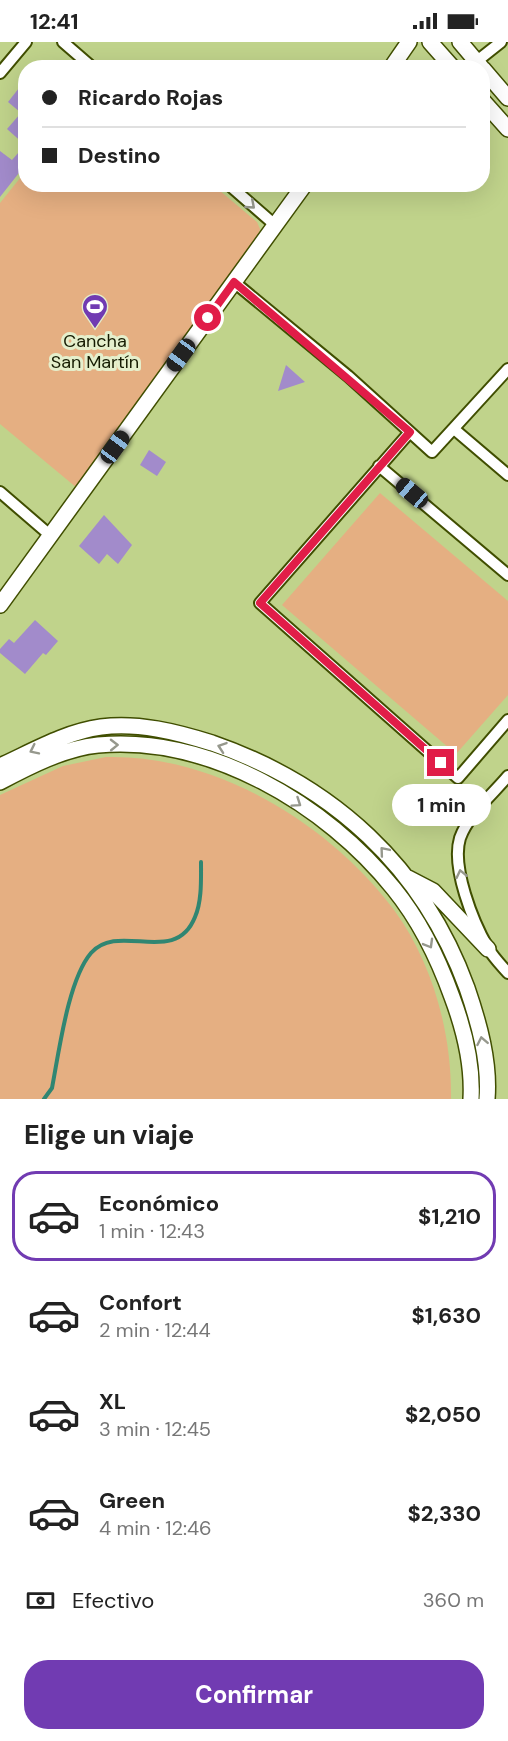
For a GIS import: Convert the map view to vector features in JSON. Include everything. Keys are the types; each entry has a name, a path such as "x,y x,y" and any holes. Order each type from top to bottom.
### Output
{"main road":[{"path":"396,60 409,42"},
{"path":"430,42 446,60"},
{"path":"460,42 476,60"},
{"path":"490,77 508,98"},
{"path":"490,109 508,129"},
{"path":"0,605 299,192"},
{"path":"0,766 50,742 101,727 159,729 191,736 239,753 300,782 354,820 380,845 404,875 442,931 456,958 481,1035 487,1069 487,1099"},
{"path":"0,782 74,751 95,745 117,744 157,747 216,762 251,776 285,794 328,825 368,860 394,889 430,943 460,1021 469,1056 471,1099"},
{"path":"404,875 433,891 488,949"}],"street":[{"path":"0,73 26,42"},
{"path":"63,42 84,60"},
{"path":"486,60 501,42"},
{"path":"237,192 275,225"},
{"path":"234,282 432,452 508,369"},
{"path":"454,429 508,475"},
{"path":"410,432 260,603 458,778 508,720"},
{"path":"380,466 508,575"},
{"path":"0,492 51,536"},
{"path":"508,776 467,825 458,853 458,869 488,949 508,973"}],"shaded area":[{"name":"Cancha San Martín","path":"18,181 18,192 221,192 257,222 260,229 258,237 77,488 0,424 0,203"},
{"path":"380,493 508,601 508,695 456,754 282,605"},
{"path":"106,757 147,759 188,768 228,781 267,800 303,823 337,849 368,879 408,931 429,976 444,1025 451,1099 0,1099 0,795 63,766"}],"building":[{"path":"18,89 18,110 8,102"},
{"path":"18,116 18,139 7,129"},
{"path":"0,151 12,160 18,153 18,174 0,197"},
{"path":"286,365 305,382 278,391"},
{"path":"149,450 166,462 157,476 140,465"},
{"path":"104,515 132,545 118,564 107,554 99,564 79,546"},
{"path":"35,620 58,641 46,655 43,653 25,674 0,653 0,649 9,639 14,643"}],"waterway":[{"path":"44,1099 52,1088 70,998 83,965 91,953 103,944 116,941 161,942 174,939 186,932 195,917 199,904 201,862"}],"place":[{"name":"Cancha San Martín","path":"95,330"}],"route":[{"path":"208,318 234,282 348,376 410,432 260,603 441,763"}]}
